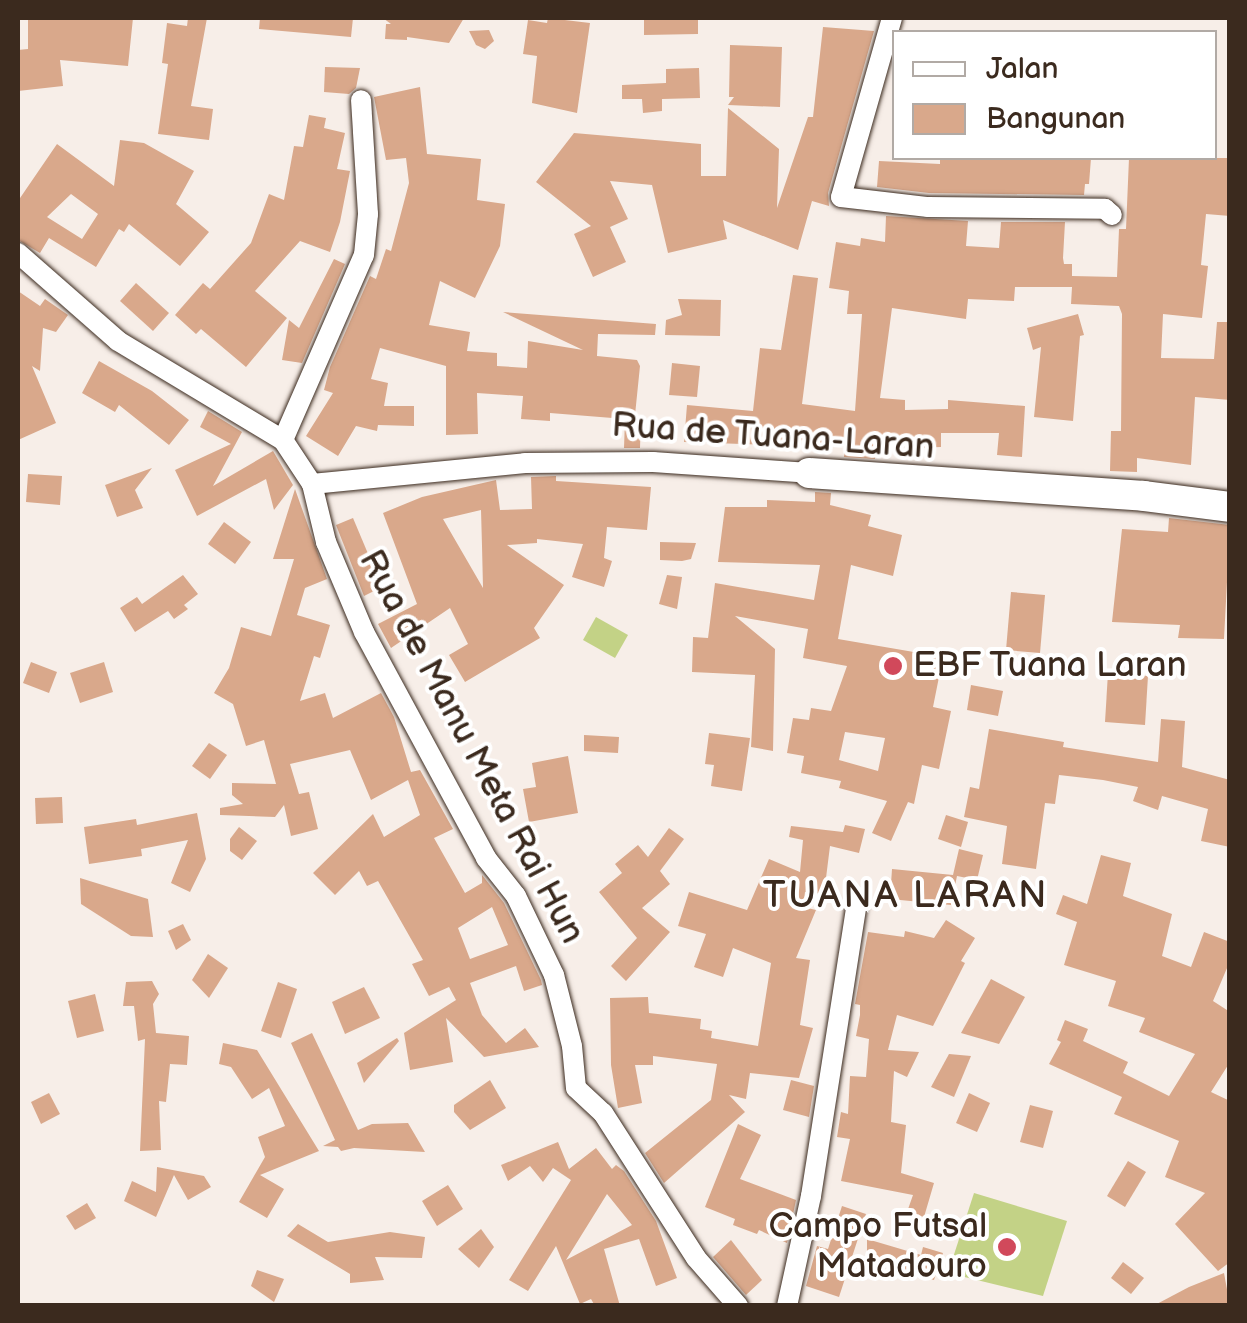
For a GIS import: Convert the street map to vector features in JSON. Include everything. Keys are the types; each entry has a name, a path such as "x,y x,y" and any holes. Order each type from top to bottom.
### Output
{"street":[{"path":"892,18 841,198 928,207 1105,209 1112,215"},
{"path":"283,440 364,256 368,214 360,100"},
{"name":"Rua de Manu Meta Rai Hun","path":"18,253 118,341 283,440 312,484 326,542 364,632 486,858 516,896 554,975 572,1046 576,1088 603,1113 696,1258 738,1306"},
{"name":"Rua de Tuana-Laran","path":"312,484 525,463 654,462 1144,496 1230,507"},
{"path":"787,1306 811,1196 857,902"}],"green space":[{"path":"596,617 628,635 615,658 583,640"},
{"name":"Campo Futsal Matadouro","path":"974,1193 1067,1221 1043,1296 948,1273"}],"building":[{"path":"28,18 133,18 128,66 60,60 63,86 18,91 18,50 28,49"},
{"path":"188,18 207,18 191,106 213,109 209,140 158,134 168,64 162,63 167,23 187,26"},
{"path":"260,18 353,18 351,37 259,29"},
{"path":"383,18 464,18 449,43 407,37 385,39 386,24 391,24"},
{"path":"548,18 590,23 577,113 532,103 537,56 523,54 528,20 547,23"},
{"path":"644,18 698,18 698,34 644,35"},
{"path":"823,27 874,31 828,193 829,206 812,201 798,250 723,220 727,239 668,253 652,185 610,181 628,219 610,227 626,262 593,277 574,234 591,226 536,182 574,133 701,144 701,176 726,176 728,108 779,149 777,208 808,117 813,117"},
{"path":"489,30 494,41 485,49 476,45 469,31"},
{"path":"730,45 782,47 780,107 728,105 734,97 729,97"},
{"path":"325,67 360,68 356,88 349,94 324,92"},
{"path":"699,68 700,98 662,99 662,111 643,113 642,99 622,99 622,85 666,83 666,69"},
{"path":"420,87 427,154 481,159 477,200 505,204 500,246 475,298 440,281 429,325 470,332 467,351 497,353 497,366 527,368 528,341 583,350 503,312 656,324 655,335 598,334 597,356 637,360 640,366 635,415 641,416 640,448 624,448 625,419 550,413 550,421 521,419 523,396 477,393 478,434 446,435 446,366 380,348 371,379 388,383 384,406 414,406 414,426 378,425 377,431 356,426 338,456 306,436 333,393 324,390 330,367 370,276 376,279 386,249 391,251 409,183 406,158 386,160 374,97"},
{"path":"309,115 326,118 324,128 345,133 337,169 350,171 340,222 330,252 300,241 255,291 287,318 246,367 201,329 196,334 175,315 203,283 210,289 251,243 269,194 284,200 294,146 303,147"},
{"path":"120,140 144,143 194,171 176,204 209,232 180,266 129,224 124,232 119,229 96,267 49,238 40,253 18,240 18,201 57,144 114,186","holes":["71,194 98,214 82,239 47,217"]},
{"path":"1230,158 1230,216 1206,214 1201,265 1208,266 1202,318 1163,314 1161,358 1214,359 1217,322 1230,322 1230,400 1195,397 1191,465 1137,458 1137,472 1110,471 1111,431 1121,431 1122,314 1119,306 1071,304 1072,287 1015,287 1014,301 968,299 966,319 892,308 880,398 905,400 905,410 948,409 948,400 1025,406 1022,457 997,455 999,433 941,433 941,447 916,448 915,443 876,440 875,459 844,457 845,447 800,440 799,446 684,442 687,405 753,411 760,348 781,350 793,275 818,278 802,404 855,411 862,314 847,314 849,291 829,288 836,242 860,246 861,238 885,242 886,216 968,221 966,246 999,248 1001,222 1065,222 1063,258 1064,264 1072,264 1072,276 1117,277 1119,229 1126,229 1129,160"},
{"path":"940,160 1091,160 1084,195 929,193 877,187 879,161 940,164"},
{"path":"334,259 345,264 302,363 282,360 289,320 299,328"},
{"path":"136,283 169,313 153,331 120,301"},
{"path":"18,291 40,306 45,299 68,315 56,332 43,328 40,371 32,366 56,423 18,440"},
{"path":"678,299 721,300 720,336 665,335 666,320 682,315"},
{"path":"1078,314 1084,335 1080,336 1073,421 1034,417 1041,347 1033,350 1027,328"},
{"path":"99,361 152,391 189,420 169,445 119,405 115,412 82,393"},
{"path":"672,363 700,366 697,397 669,395"},
{"path":"208,411 242,432 213,486 273,451 293,485 274,510 266,479 197,516 175,470 231,444 200,427"},
{"path":"152,468 135,490 143,508 117,517 105,485"},
{"path":"28,474 62,476 60,505 26,502"},
{"path":"556,476 556,481 651,487 647,530 607,527 604,558 612,561 604,587 572,577 583,544 537,539 537,543 507,545 564,585 534,628 540,638 465,682 449,655 468,644 450,608 391,648 378,624 417,604 383,513 422,497 496,480 500,510 532,509 531,477","holes":["481,510 483,588 443,519"]},
{"path":"295,489 327,579 305,588 297,615 330,625 320,658 314,656 300,701 325,693 333,718 381,693 394,717 411,772 420,770 453,829 434,838 465,893 482,883 482,875 504,903 541,980 542,985 524,991 516,966 470,983 482,1015 506,1043 525,1028 539,1047 484,1057 446,1018 453,1062 410,1070 404,1033 456,1000 449,987 429,996 412,964 423,960 378,881 367,886 359,871 335,895 313,873 373,814 384,837 420,815 408,780 371,800 350,750 290,764 299,794 309,792 318,829 291,836 284,805 275,817 220,815 220,808 243,804 232,795 232,783 276,784 264,740 246,746 233,704 214,693 229,668 241,627 271,636 294,559 273,559","holes":["492,907 508,945 470,959 458,928"]},
{"path":"815,492 831,493 830,505 871,515 868,526 902,535 893,576 851,565 838,639 943,657 933,707 951,711 939,769 922,765 914,804 908,802 891,841 872,833 887,801 839,788 841,781 801,773 804,756 787,753 793,718 809,720 811,708 831,711 847,666 803,658 808,629 735,616 775,649 773,751 751,747 755,675 692,672 693,637 708,638 715,583 814,600 820,565 718,562 725,507 767,507 767,500 815,502","holes":["845,732 885,738 878,771 839,760"]},
{"path":"353,518 382,587 364,596 336,525"},
{"path":"1169,518 1230,525 1224,639 1178,638 1180,625 1112,622 1122,529 1168,532"},
{"path":"224,522 251,542 235,564 208,544"},
{"path":"660,542 696,543 691,559 682,561 660,560"},
{"path":"183,575 198,594 184,605 188,609 174,619 168,611 135,632 120,608 137,597 142,604"},
{"path":"667,575 682,577 677,609 659,604"},
{"path":"1011,592 1045,595 1040,653 1006,650"},
{"path":"31,662 57,672 49,693 23,683"},
{"path":"104,662 113,692 80,703 70,673"},
{"path":"1108,673 1148,676 1145,725 1105,722"},
{"path":"971,685 1003,691 998,716 967,710"},
{"path":"1161,719 1185,721 1182,767 1230,780 1230,847 1201,841 1208,809 1162,796 1158,810 1133,801 1138,787 1059,775 1055,804 1045,803 1036,869 1002,864 1007,826 964,817 970,787 979,789 989,729 1064,742 1063,747 1158,762"},
{"path":"709,733 750,738 742,791 711,786 714,765 705,764"},
{"path":"584,735 619,737 618,753 584,751"},
{"path":"209,743 227,755 210,779 192,766"},
{"path":"568,756 578,813 529,822 523,789 536,787 532,763"},
{"path":"62,797 63,823 36,824 35,798"},
{"path":"197,813 206,859 190,892 171,883 188,840 141,849 142,856 89,864 84,827 136,819 137,825"},
{"path":"946,815 968,822 961,847 938,839"},
{"path":"845,825 865,829 859,853 830,846 824,894 805,892 803,907 816,910 796,958 810,960 800,1025 813,1028 799,1078 750,1073 746,1099 729,1095 745,1112 664,1183 645,1153 711,1100 717,1064 653,1056 653,1065 635,1065 642,1103 618,1108 611,1065 610,998 648,997 649,1013 701,1019 700,1029 712,1031 711,1038 758,1046 771,963 733,948 723,977 694,967 706,934 678,926 689,892 747,910 769,859 800,872 803,840 789,837 791,826 843,832"},
{"path":"239,827 257,841 242,860 230,851 230,839"},
{"path":"669,828 684,839 660,871 670,884 642,908 670,932 626,981 611,966 637,938 599,892 622,873 615,864 638,845 648,857"},
{"path":"959,849 983,855 977,880 957,876 951,905 890,899 892,869 953,875"},
{"path":"1101,855 1131,863 1123,896 1172,914 1162,956 1191,967 1204,932 1230,942 1230,961 1213,1001 1230,1012 1230,1062 1211,1092 1230,1101 1230,1262 1218,1271 1175,1224 1205,1193 1165,1177 1179,1141 1114,1114 1122,1097 1049,1064 1061,1042 1057,1040 1065,1020 1088,1029 1083,1041 1128,1062 1123,1073 1169,1096 1195,1054 1139,1032 1145,1018 1108,1006 1116,981 1064,965 1077,922 1056,914 1063,895 1087,904"},
{"path":"80,878 148,899 153,937 131,936 81,904"},
{"path":"946,920 975,938 961,961 965,963 933,1026 897,1015 888,1050 919,1052 907,1077 894,1071 891,1122 906,1125 901,1173 934,1183 924,1217 907,1212 913,1195 841,1181 850,1139 837,1137 841,1112 848,1114 850,1076 866,1077 869,1039 856,1036 860,1005 855,1004 868,932 904,937 905,931 934,938"},
{"path":"183,924 191,940 176,950 168,931"},
{"path":"208,954 228,968 209,998 192,980"},
{"path":"991,979 1025,997 999,1044 961,1033"},
{"path":"152,981 159,994 153,1004 156,1033 189,1036 187,1065 170,1064 166,1102 159,1101 161,1150 140,1151 145,1039 138,1041 134,1006 123,1006 126,982"},
{"path":"278,982 297,989 281,1038 261,1031"},
{"path":"364,987 380,1018 345,1034 332,1002"},
{"path":"95,994 104,1031 77,1038 68,1001"},
{"path":"312,1033 358,1130 372,1124 408,1123 425,1152 354,1148 341,1151 338,1147 323,1146 335,1140 291,1043"},
{"path":"397,1038 399,1041 364,1083 357,1063"},
{"path":"223,1043 257,1050 319,1151 260,1175 284,1189 267,1218 239,1202 265,1157 258,1137 285,1126 269,1088 252,1099 231,1067 219,1064"},
{"path":"949,1054 971,1056 954,1097 931,1087"},
{"path":"490,1080 506,1108 470,1130 454,1112 454,1105"},
{"path":"791,1080 814,1086 809,1117 783,1110"},
{"path":"49,1093 60,1114 41,1124 31,1102"},
{"path":"969,1093 990,1103 977,1132 956,1123"},
{"path":"1030,1105 1053,1111 1043,1148 1020,1142"},
{"path":"738,1124 761,1135 740,1179 796,1200 787,1243 759,1230 757,1234 733,1225 735,1219 705,1207"},
{"path":"558,1142 569,1169 596,1148 612,1169 616,1165 624,1171 656,1221 677,1278 656,1286 639,1239 604,1249 620,1306 595,1306 591,1299 580,1304 556,1246 528,1291 509,1280 571,1180 553,1168 543,1182 530,1166 508,1181 501,1165","holes":["607,1194 632,1225 566,1260"]},
{"path":"1128,1161 1146,1172 1125,1207 1107,1196"},
{"path":"157,1167 204,1176 211,1187 188,1200 174,1175 156,1217 124,1201 132,1181 156,1192"},
{"path":"448,1185 463,1209 437,1226 422,1201"},
{"path":"87,1203 96,1218 75,1230 66,1216"},
{"path":"842,1206 866,1214 839,1297 806,1286 817,1246 828,1249"},
{"path":"298,1224 328,1242 390,1232 425,1237 422,1258 375,1257 384,1280 350,1283 350,1274 287,1236"},
{"path":"481,1229 494,1247 479,1268 458,1249"},
{"path":"867,1239 921,1255 923,1247 943,1253 934,1280 867,1260"},
{"path":"731,1240 762,1280 746,1295 713,1257"},
{"path":"1123,1262 1144,1278 1131,1294 1111,1278"},
{"path":"257,1270 284,1279 274,1302 251,1286"},
{"path":"1224,1273 1230,1306 1153,1306 1189,1287"}],"place":[{"name":"EBF Tuana Laran","path":"893,666"},
{"name":"Campo Futsal Matadouro","path":"1007,1247"}],"district":[{"name":"TUANA LARAN","path":"906,896"}]}
